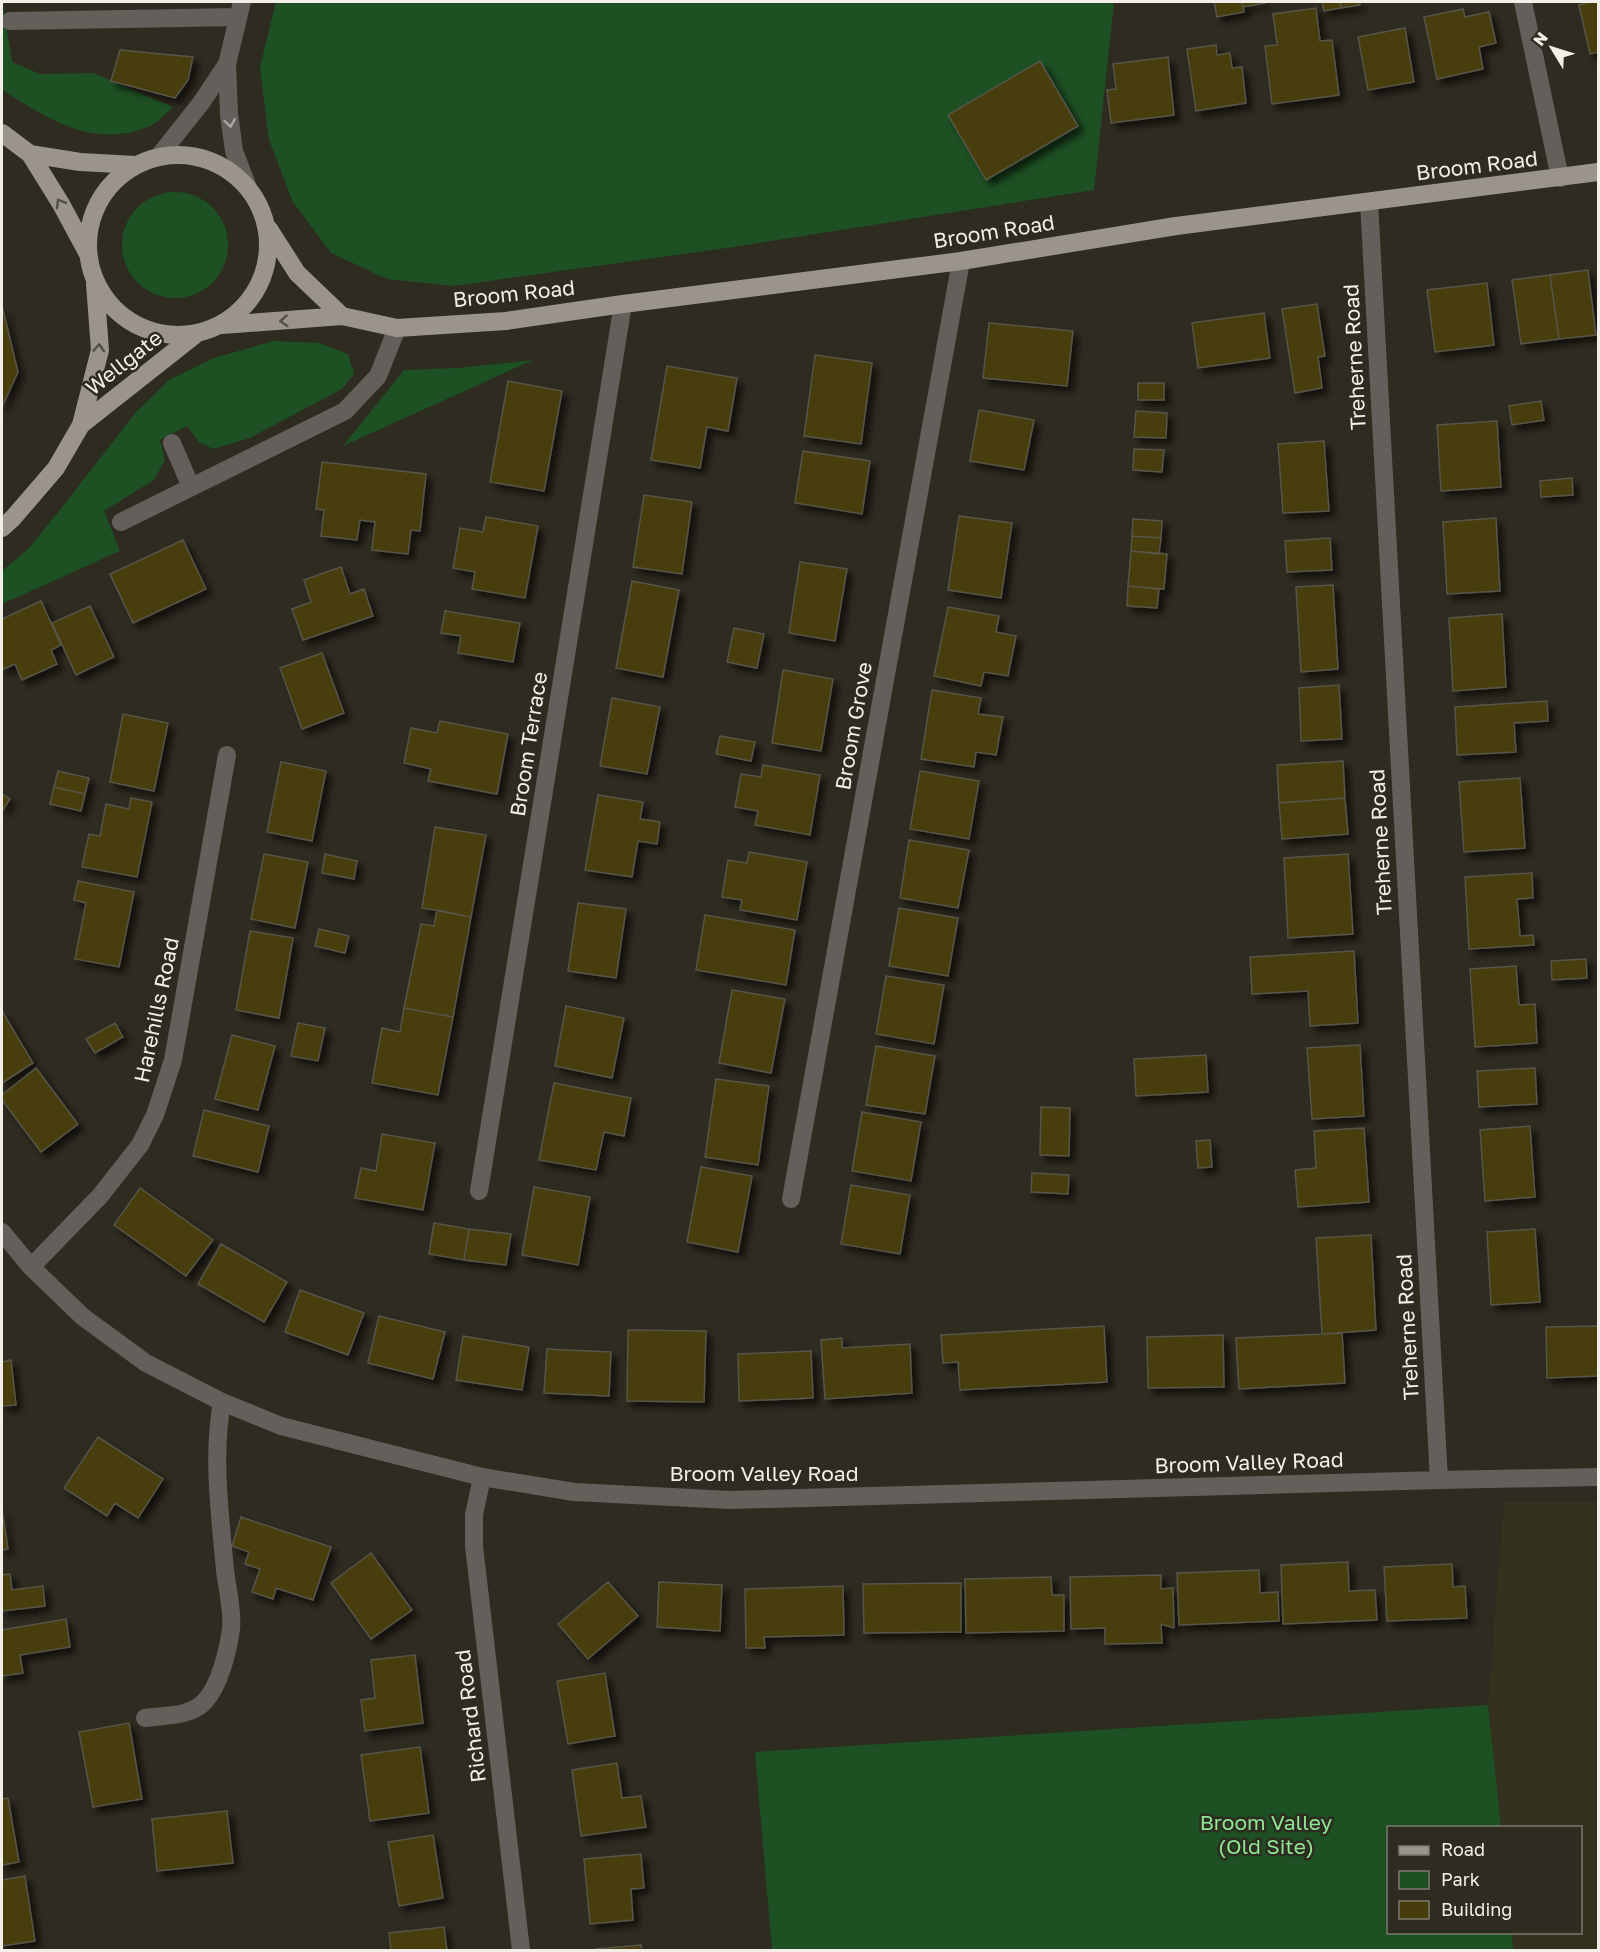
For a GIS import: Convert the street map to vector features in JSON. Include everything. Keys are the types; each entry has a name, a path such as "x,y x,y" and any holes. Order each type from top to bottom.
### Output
{"main road":[{"path":"2,133 30,154 88,254 95,281 111,307 136,326 165,336 195,335 222,325 245,308 261,284 269,256 268,228"},
{"path":"30,154 80,162 136,165"},
{"path":"88,254 89,227 99,202 115,180 136,165 159,156 183,154 206,159 228,169 247,185 260,205 268,228 297,273 342,316"},
{"name":"Broom Road","path":"222,325 342,316 396,328 506,321 961,261 1106,236 1599,172"},
{"name":"Wellgate","path":"2,528 56,468 81,426 100,350 95,281"},
{"name":"Wellgate","path":"81,426 195,335"}],"street":[{"path":"1523,2 1560,178"},
{"path":"10,21 240,9 227,64 228,114 234,152 247,185"},
{"path":"159,156 201,103 227,64"},
{"name":"Treherne Road","path":"1369,202 1439,1480"},
{"name":"Broom Grove","path":"791,1199 961,261"},
{"name":"Broom Terrace","path":"479,1191 623,304"},
{"path":"121,522 345,411 378,376 396,328"},
{"path":"172,443 191,487"},
{"name":"Harehills Road","path":"31,1267 100,1196 140,1145 156,1115 173,1060 227,755"},
{"name":"Broom Valley Road","path":"2,1232 31,1267 83,1317 146,1363 222,1402 281,1426 482,1477 574,1492 731,1500 1599,1477"},
{"path":"146,1718 192,1711 199,1706 214,1686 224,1660 231,1626 219,1505 216,1447 222,1402"},
{"name":"Richard Road","path":"482,1477 474,1515 474,1546 520,1950"}],"shaded area":[{"path":"1504,1502 1598,1502 1598,1950 1513,1950 1512,1934 1582,1934 1582,1826 1501,1826 1488,1705"}],"green space":[{"path":"2,2 12,62 40,74 93,73 173,107 151,126 127,133 108,134 71,127 19,101 2,90"},
{"path":"276,2 1114,2 1094,190 734,247 453,286 387,279 331,253 293,202 269,140 260,67"},
{"path":"175,192 195,196 213,207 224,225 228,245 224,265 213,283 195,294 175,298 155,294 137,283 126,265 122,245 126,225 137,207 155,196"},
{"path":"273,341 319,343 348,354 354,374 342,389 250,438 213,449 199,442 187,426 160,440 165,460 154,480 104,511 120,551 2,604 2,571 29,548 136,412 169,380 214,358"},
{"path":"533,360 343,446 404,370 458,368"},
{"name":"Broom Valley (Old Site)","path":"1488,1705 1501,1826 1387,1826 1387,1934 1512,1934 1513,1950 772,1950 755,1752"}],"building":[{"path":"1214,2 1242,2 1244,12 1217,17"},
{"path":"1242,2 1264,2 1265,3 1243,7"},
{"path":"1322,2 1340,2 1341,8 1324,11"},
{"path":"1340,2 1359,2 1360,5 1341,8"},
{"path":"1598,2 1598,52 1590,54 1579,5"},
{"path":"1316,8 1320,41 1332,40 1339,95 1272,104 1265,46 1277,45 1273,14"},
{"path":"1463,9 1465,17 1489,12 1496,43 1479,47 1483,69 1437,79 1424,17"},
{"path":"1405,28 1414,82 1368,90 1358,37"},
{"path":"1216,45 1217,55 1230,53 1232,68 1242,67 1246,103 1196,111 1187,49"},
{"path":"120,50 193,57 188,80 175,98 111,81"},
{"path":"1168,57 1174,115 1111,123 1107,90 1116,89 1113,64"},
{"path":"1040,61 1078,126 986,180 948,115"},
{"path":"1588,270 1596,335 1559,339 1550,275"},
{"path":"1550,275 1559,339 1521,344 1512,280"},
{"path":"1487,283 1494,345 1435,352 1427,290"},
{"path":"1317,304 1325,356 1318,357 1322,388 1295,393 1282,309"},
{"path":"2,306 18,372 2,407"},
{"path":"1264,313 1270,358 1198,368 1192,323"},
{"path":"989,323 1073,331 1067,386 983,378"},
{"path":"815,355 872,363 861,444 804,436"},
{"path":"667,366 737,378 728,431 707,427 700,468 651,460"},
{"path":"508,381 562,391 544,491 490,482"},
{"path":"1138,383 1164,383 1164,400 1138,400"},
{"path":"1541,401 1544,420 1512,425 1509,406"},
{"path":"979,410 1034,420 1024,470 970,461"},
{"path":"1136,411 1167,413 1166,438 1134,437"},
{"path":"1497,421 1501,487 1441,491 1437,425"},
{"path":"1324,441 1329,511 1283,513 1278,444"},
{"path":"1134,449 1164,450 1162,472 1133,470"},
{"path":"803,451 870,461 862,514 795,503"},
{"path":"322,462 426,474 420,531 411,530 408,554 372,550 375,522 360,520 357,540 321,536 324,510 316,509"},
{"path":"1572,478 1573,495 1541,497 1540,481"},
{"path":"644,495 692,502 682,574 633,567"},
{"path":"959,516 1012,523 1001,598 948,590"},
{"path":"486,517 538,526 525,598 472,589 475,572 453,568 460,528 483,532"},
{"path":"1496,518 1500,591 1447,594 1443,522"},
{"path":"1133,519 1162,521 1161,538 1132,536"},
{"path":"1132,536 1161,538 1159,554 1131,551"},
{"path":"1330,538 1332,570 1287,572 1285,541"},
{"path":"183,540 206,589 133,623 110,574"},
{"path":"1131,551 1167,554 1164,589 1128,586"},
{"path":"800,562 847,569 835,641 789,633"},
{"path":"341,567 350,594 364,589 373,616 303,640 292,609 311,602 304,580"},
{"path":"632,581 679,590 663,677 616,668"},
{"path":"1333,585 1338,669 1301,672 1296,587"},
{"path":"1128,586 1159,589 1157,608 1127,606"},
{"path":"41,601 61,645 51,650 57,664 22,680 15,664 4,669 2,665 2,619"},
{"path":"90,606 114,657 76,675 52,623"},
{"path":"948,607 999,616 996,632 1016,636 1008,676 984,672 981,686 934,676"},
{"path":"445,611 520,623 513,662 458,653 461,636 441,633"},
{"path":"1502,614 1506,687 1453,691 1449,618"},
{"path":"734,628 764,634 757,668 727,662"},
{"path":"322,653 344,713 302,729 280,668"},
{"path":"783,670 833,679 821,751 772,743"},
{"path":"1339,685 1342,739 1301,741 1299,688"},
{"path":"932,690 981,698 978,714 1003,717 996,755 976,752 974,767 921,759"},
{"path":"612,698 660,707 647,774 600,766"},
{"path":"1547,701 1548,721 1514,723 1516,752 1457,755 1455,707"},
{"path":"123,714 168,723 154,791 110,782"},
{"path":"440,721 508,734 497,794 428,781 431,769 404,763 411,728 437,733"},
{"path":"720,736 755,742 751,761 716,754"},
{"path":"1343,761 1345,798 1279,803 1277,765"},
{"path":"281,762 326,771 312,841 267,832"},
{"path":"763,765 820,775 810,835 755,825 758,811 735,807 741,774 761,777"},
{"path":"58,771 89,778 85,794 54,787"},
{"path":"920,771 979,781 969,839 910,829"},
{"path":"1520,778 1525,848 1464,852 1459,782"},
{"path":"54,787 85,794 81,811 50,804"},
{"path":"2,794 10,799 2,811"},
{"path":"598,795 643,802 640,819 660,822 657,844 638,841 632,877 585,870"},
{"path":"131,798 152,802 137,877 82,867 89,834 100,836 106,804 129,809"},
{"path":"1345,798 1348,834 1282,839 1279,803"},
{"path":"435,827 486,835 471,917 422,908"},
{"path":"909,840 969,850 958,908 900,898"},
{"path":"749,852 807,862 797,920 740,910 742,900 722,897 728,860 747,863"},
{"path":"264,854 308,862 295,928 251,919"},
{"path":"325,854 357,861 354,879 322,873"},
{"path":"1348,854 1353,934 1288,938 1284,858"},
{"path":"1532,873 1533,898 1517,899 1520,936 1533,935 1534,945 1469,949 1465,877"},
{"path":"78,881 134,892 119,967 75,959 86,903 74,900"},
{"path":"578,903 626,909 616,978 568,971"},
{"path":"899,908 958,918 948,976 889,966"},
{"path":"437,910 471,917 453,1017 404,1008 421,924 434,926"},
{"path":"705,915 795,930 786,985 696,970"},
{"path":"319,929 349,936 345,953 315,946"},
{"path":"250,931 293,938 279,1018 236,1010"},
{"path":"1354,951 1358,1023 1310,1026 1308,991 1252,994 1250,957"},
{"path":"1586,959 1587,978 1552,980 1551,961"},
{"path":"1516,966 1519,1005 1535,1004 1537,1043 1475,1047 1470,969"},
{"path":"886,976 944,985 934,1044 876,1034"},
{"path":"732,990 785,999 771,1073 719,1063"},
{"path":"566,1006 624,1018 612,1078 555,1066"},
{"path":"404,1008 453,1017 438,1095 372,1083 382,1028 400,1032"},
{"path":"2,1011 33,1063 2,1083"},
{"path":"115,1023 123,1037 95,1053 86,1039"},
{"path":"298,1023 325,1028 318,1061 291,1056"},
{"path":"232,1035 275,1046 258,1110 215,1099"},
{"path":"1360,1045 1364,1116 1312,1119 1307,1048"},
{"path":"876,1046 935,1056 925,1114 866,1105"},
{"path":"1206,1055 1208,1092 1136,1096 1134,1059"},
{"path":"36,1068 78,1124 41,1152 2,1100 2,1095"},
{"path":"1535,1068 1537,1104 1479,1107 1477,1071"},
{"path":"716,1079 769,1086 758,1165 705,1157"},
{"path":"554,1083 631,1098 624,1136 604,1132 596,1170 539,1160"},
{"path":"1041,1107 1070,1108 1069,1156 1040,1155"},
{"path":"204,1110 269,1126 258,1172 193,1156"},
{"path":"862,1112 921,1122 911,1181 852,1171"},
{"path":"1530,1126 1535,1197 1485,1201 1480,1130"},
{"path":"1364,1128 1369,1202 1298,1207 1295,1170 1316,1168 1314,1131"},
{"path":"382,1134 435,1143 423,1210 355,1198 361,1168 376,1171"},
{"path":"1210,1140 1212,1167 1198,1168 1196,1141"},
{"path":"701,1167 752,1176 738,1252 687,1242"},
{"path":"1032,1173 1069,1175 1068,1194 1031,1192"},
{"path":"851,1185 910,1195 900,1254 841,1244"},
{"path":"534,1187 590,1197 578,1265 522,1255"},
{"path":"140,1188 213,1240 186,1276 114,1225"},
{"path":"434,1223 469,1229 464,1260 429,1254"},
{"path":"469,1229 511,1234 506,1265 464,1260"},
{"path":"1535,1229 1540,1302 1491,1305 1487,1232"},
{"path":"1371,1235 1376,1330 1322,1334 1316,1238"},
{"path":"221,1244 287,1282 264,1322 198,1284"},
{"path":"300,1290 364,1313 348,1355 285,1332"},
{"path":"379,1316 445,1332 433,1379 368,1363"},
{"path":"1104,1326 1107,1382 960,1390 958,1362 943,1363 941,1335"},
{"path":"1598,1326 1598,1376 1547,1378 1546,1327"},
{"path":"628,1330 706,1331 704,1402 627,1401"},
{"path":"1342,1333 1345,1383 1239,1389 1236,1338"},
{"path":"1223,1335 1224,1387 1148,1388 1147,1337"},
{"path":"463,1336 529,1347 522,1390 456,1380"},
{"path":"842,1338 842,1348 910,1344 912,1393 825,1399 821,1340"},
{"path":"547,1349 611,1352 609,1396 544,1393"},
{"path":"811,1351 813,1398 739,1401 738,1354"},
{"path":"11,1360 16,1405 2,1406 2,1362"},
{"path":"98,1437 163,1479 138,1518 115,1503 107,1516 64,1488"},
{"path":"2,1510 8,1549 2,1550"},
{"path":"241,1517 331,1547 313,1600 276,1588 273,1599 252,1592 260,1569 245,1564 249,1552 232,1546"},
{"path":"371,1553 412,1610 371,1639 331,1583"},
{"path":"1348,1562 1349,1591 1375,1590 1377,1620 1283,1624 1281,1565"},
{"path":"1452,1564 1453,1587 1465,1586 1467,1618 1387,1621 1384,1567"},
{"path":"1259,1570 1260,1593 1278,1592 1279,1621 1179,1625 1177,1573"},
{"path":"10,1574 12,1590 43,1586 45,1606 2,1611 2,1575"},
{"path":"1161,1575 1161,1589 1173,1588 1174,1628 1161,1624 1162,1643 1105,1644 1105,1628 1071,1629 1070,1577"},
{"path":"1051,1577 1052,1595 1064,1595 1064,1631 966,1633 965,1579"},
{"path":"608,1582 638,1616 588,1659 558,1624"},
{"path":"659,1582 722,1585 720,1631 657,1627"},
{"path":"961,1583 961,1632 864,1633 863,1584"},
{"path":"843,1586 844,1635 764,1637 765,1648 746,1648 745,1589"},
{"path":"66,1619 70,1647 20,1655 23,1673 2,1676 2,1630"},
{"path":"415,1655 423,1723 365,1731 361,1700 375,1698 371,1660"},
{"path":"605,1673 615,1736 568,1744 557,1681"},
{"path":"129,1723 142,1799 93,1807 79,1732"},
{"path":"420,1747 429,1813 370,1821 361,1755"},
{"path":"617,1763 622,1798 641,1796 646,1827 581,1836 572,1770"},
{"path":"8,1798 19,1862 2,1865 2,1799"},
{"path":"227,1811 233,1863 157,1871 152,1819"},
{"path":"433,1835 443,1898 399,1906 388,1842"},
{"path":"641,1854 644,1888 631,1889 633,1920 590,1924 584,1859"},
{"path":"25,1876 35,1941 2,1946 2,1880"},
{"path":"444,1927 447,1950 391,1950 389,1933"},
{"path":"641,1945 642,1950 596,1950 596,1949"}]}
